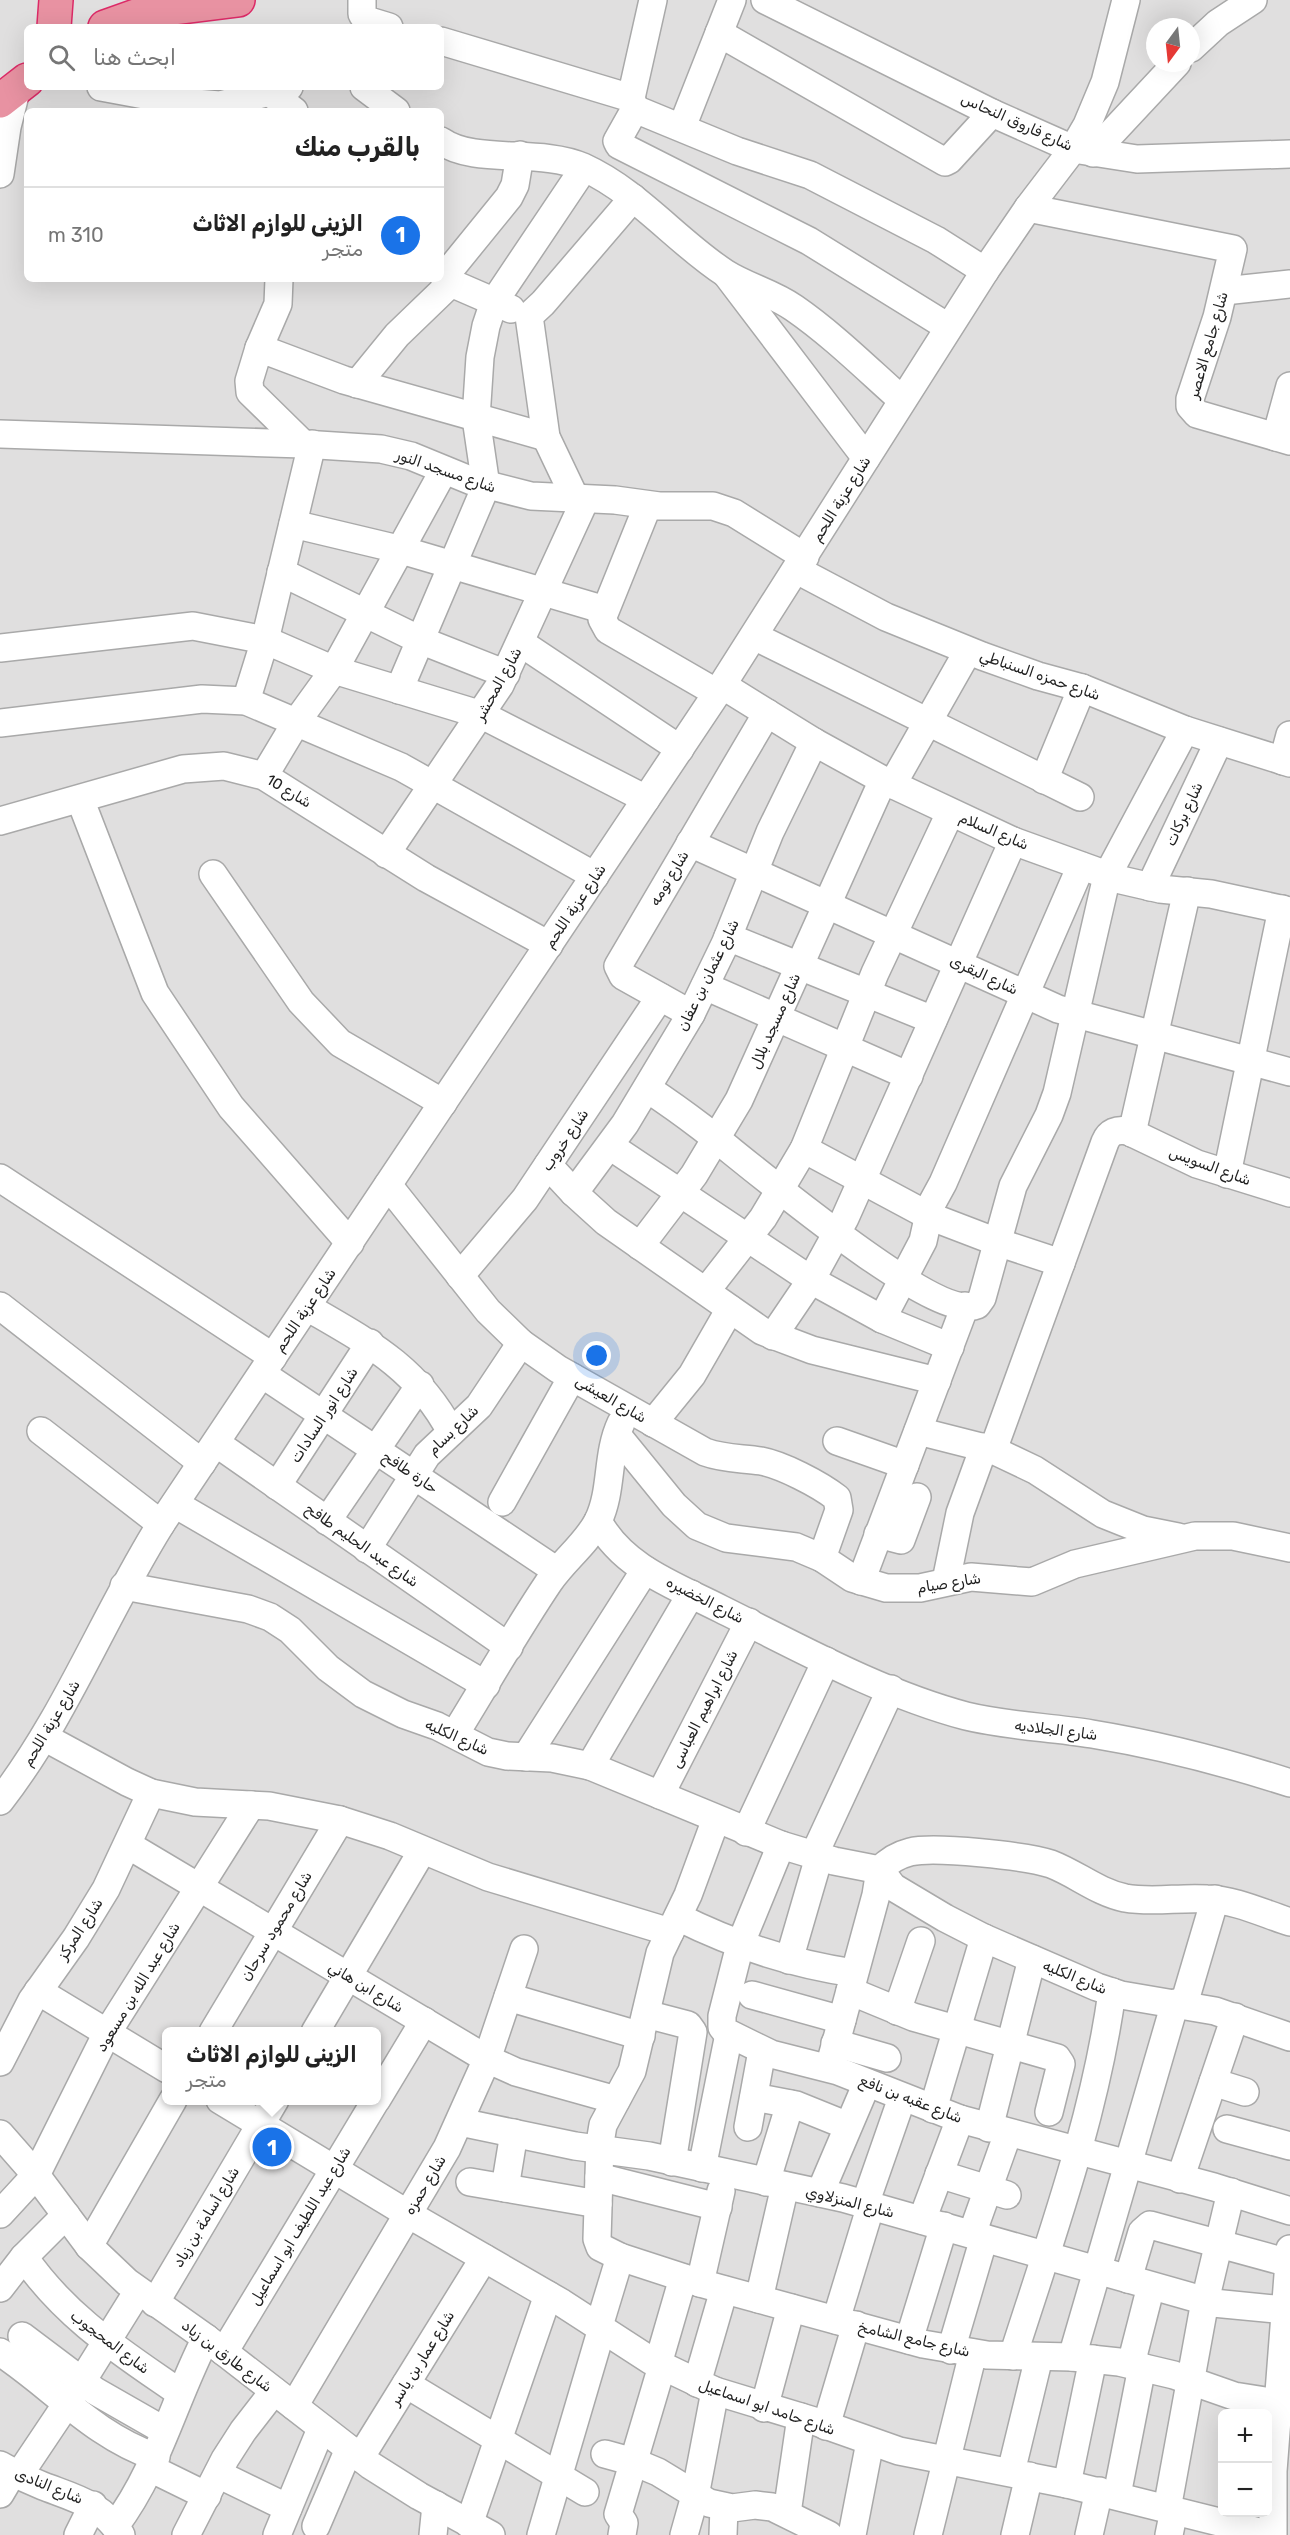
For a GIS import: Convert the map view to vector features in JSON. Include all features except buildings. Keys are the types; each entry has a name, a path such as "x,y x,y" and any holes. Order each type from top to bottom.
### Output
{"highway":[{"path":"54,24 56,0"},
{"path":"112,24 140,13 238,0"}],"street":[{"path":"362,0 362,14 366,20 379,24"},
{"path":"653,0 633,103 619,135 617,141 619,145 809,241 948,327"},
{"path":"682,128 732,0"},
{"name":"شارع فاروق النحاس","path":"765,0 992,113 1083,151 1137,159 1290,154"},
{"name":"شارع عزبة اللحم","path":"0,1801 44,1737 72,1689 123,1586 168,1514 720,689 985,271 1028,208 1083,151 1087,125 1102,91 1126,0"},
{"path":"1200,40 1218,23 1253,0"},
{"path":"719,33 945,162 992,113"},
{"path":"444,42 633,103 682,128 737,151 810,175 936,240 985,271"},
{"path":"1083,151 1167,72"},
{"path":"110,90 132,97 221,108 275,90"},
{"path":"279,90 292,108"},
{"path":"368,90 392,108"},
{"path":"0,174 14,91"},
{"path":"444,142 465,152 561,159 584,168 633,198 726,274 866,458"},
{"path":"520,155 515,185 509,197 445,278 529,316"},
{"path":"399,690 486,486 476,418 480,357 486,326 494,302 584,168"},
{"path":"529,316 543,303 633,198"},
{"name":"شارع جامع الاعصر","path":"1028,208 1233,249 1224,291 1190,399 1190,406 1197,414 1283,439"},
{"path":"726,274 770,293 795,308 902,400"},
{"path":"246,700 265,640 293,524 308,444 250,392 249,381 259,348 278,304 279,282"},
{"path":"357,384 442,282"},
{"path":"1224,291 1290,284"},
{"path":"529,316 546,437 580,500"},
{"path":"259,348 357,384 546,437"},
{"path":"1283,439 1290,386"},
{"name":"شارع مسجد النور","path":"0,434 308,444 401,453 486,486 531,496 615,500 648,505 701,504 723,509 801,563"},
{"path":"264,776 297,721 334,670 398,549 444,470"},
{"name":"شارع المحشر","path":"386,854 482,715 506,674 543,593 580,500"},
{"path":"293,524 398,549 605,610 648,505"},
{"name":"شارع حمزه السنباطي","path":"801,563 871,609 968,651 1038,676 1082,688 1185,730 1287,762"},
{"path":"281,572 420,640 506,674"},
{"name":"شارع السلام","path":"605,610 602,619 608,630 767,713 887,782 950,813 1107,876 1150,887 1211,894 1286,910"},
{"path":"0,648 193,626 265,640 334,670 482,715 646,799"},
{"path":"754,636 1080,797"},
{"path":"521,643 680,749"},
{"name":"شارع مسجد بلال","path":"640,1246 681,1193 717,1139 745,1086 827,904 887,782 927,723 968,651"},
{"path":"1044,780 1082,688"},
{"path":"0,723 202,699 246,700 434,784 595,876"},
{"name":"شارع تومه","path":"691,1014 623,976 618,966 767,713"},
{"path":"648,1089 717,1139 780,1192 837,1235 933,1294 974,1307 980,1302 1017,1175 1052,1107 1107,876 1185,730"},
{"path":"1287,762 1290,735"},
{"name":"شارع بركات","path":"1150,887 1219,741"},
{"name":"شارع عثمان بن عفان","path":"574,1193 610,1146 648,1089 691,1014 728,937 774,822 814,742"},
{"name":"شارع 10","path":"0,821 197,766 238,767 264,776 386,854 466,901 549,945"},
{"path":"80,798 155,993 231,1107 350,1242"},
{"path":"706,1292 780,1192 804,1149 825,1102 844,1047 867,993 950,813"},
{"path":"773,1336 811,1280 837,1235 1013,840"},
{"name":"شارع البقرى","path":"690,843 1025,994 1075,1014 1290,1072"},
{"path":"882,1319 925,1237 931,1205 943,1183 1081,866"},
{"path":"213,874 301,1002 340,1043 443,1103"},
{"path":"946,1581 960,1513 1061,1263 1107,1138 1118,1130 1132,1133 1186,891"},
{"path":"1227,1174 1250,1061 1286,910"},
{"path":"728,937 933,1020"},
{"path":"705,986 909,1076"},
{"name":"شارع خروب","path":"460,1276 507,1223 660,997"},
{"name":"شارع السويس","path":"1132,1133 1183,1159 1290,1193"},
{"path":"610,1146 811,1280 882,1319 950,1347"},
{"path":"804,1149 929,1216 1061,1263"},
{"path":"548,1165 606,1222 730,1309 773,1336 812,1350 937,1381"},
{"name":"حارة طافح","path":"0,1178 268,1365 324,1415 557,1571"},
{"name":"شارع العيشى","path":"388,1185 488,1311 521,1343 546,1361 653,1423 714,1455 769,1463 833,1495 839,1506 822,1558"},
{"name":"شارع عبد الحليم طافح","path":"0,1306 209,1453 277,1486 509,1647"},
{"path":"861,1581 965,1306"},
{"path":"307,1307 392,1358 420,1385 451,1432"},
{"path":"653,1423 692,1376 730,1309"},
{"name":"شارع انور السادات","path":"277,1486 370,1343"},
{"name":"شارع بسام","path":"368,1549 432,1448 485,1398 521,1343"},
{"path":"502,1502 572,1377"},
{"path":"327,1521 420,1385"},
{"path":"455,1734 557,1571 587,1539 598,1521 605,1503 609,1464 616,1435 629,1409"},
{"path":"41,1431 168,1514 486,1685"},
{"path":"918,1431 988,1448 1025,1465 1103,1514 1143,1530 1185,1539"},
{"name":"شارع صيام","path":"616,1435 681,1513 697,1526 726,1538 786,1545 822,1558 861,1581 886,1588 912,1589 946,1581 980,1577 1032,1582 1075,1564 1204,1535 1233,1536 1290,1548"},
{"path":"837,1442 905,1465"},
{"path":"879,1534 901,1540 917,1497"},
{"name":"شارع الخضيره","path":"598,1521 617,1550 645,1570 826,1661"},
{"path":"526,1757 645,1570"},
{"name":"شارع الكليه","path":"123,1586 248,1609 270,1617 290,1630 328,1668 363,1694 396,1711 455,1734 488,1752 507,1756 552,1758 590,1766 781,1845 816,1856 880,1870 885,1880 898,1890 984,1938 1112,1992 1235,2017 1290,2037"},
{"path":"590,1766 691,1594"},
{"name":"شارع ابراهيم العباسى","path":"660,1795 749,1622"},
{"path":"746,1832 826,1661"},
{"name":"شارع الجلاديه","path":"826,1661 891,1689 979,1719 1090,1734 1160,1747 1290,1783"},
{"path":"789,1960 816,1856 891,1689"},
{"path":"44,1737 151,1793 195,1802 305,1811 339,1820 390,1836 488,1877 674,1924 789,1960 852,1982 897,2011 957,2031 1057,2058 1060,2062 1049,2112"},
{"name":"شارع المركز","path":"0,2062 38,1991 87,1921 128,1845 151,1793"},
{"name":"شارع عبد الله بن مسعود","path":"0,2214 36,2175 107,2033 251,1805"},
{"path":"470,2182 598,2204 603,2125 632,2071 658,1960 716,1819"},
{"name":"شارع محمود سرحان","path":"215,2027 339,1820"},
{"name":"شارع ابن هاني","path":"128,1845 488,2059 516,2072 616,2100"},
{"path":"684,2535 695,2496 706,2387 702,2284 718,2207 714,2171 729,2034 722,2027 721,2020 740,1944 781,1845"},
{"path":"759,2299 775,2184 793,2104 829,2048 852,1982 876,1895 880,1870 897,1856 919,1850 1011,1856 1049,1864 1095,1888 1116,1896 1150,1901 1215,1899 1246,1906 1290,1922"},
{"path":"317,2027 422,1851"},
{"path":"1067,2484 1082,2358 1097,2270 1128,2166 1215,1899"},
{"path":"933,2109 984,1938"},
{"path":"897,2011 921,1941"},
{"name":"شارع حمزه","path":"186,2535 243,2431 284,2398 408,2214 460,2122 488,2059 524,1949"},
{"path":"928,2535 947,2462 978,2236 998,2192 998,2131 1009,2046 1032,1959"},
{"path":"38,1991 162,2066"},
{"path":"1015,2535 1026,2357 1045,2256 1078,2152 1103,2053 1112,1992"},
{"path":"752,1995 829,2048 887,2058"},
{"path":"508,1997 643,2025 688,2025 693,2032 672,2162"},
{"path":"1180,2179 1235,2017"},
{"name":"شارع عبد اللطيف ابو اسماعيل","path":"381,2092 424,2021"},
{"name":"شارع عقبه بن نافع","path":"729,2034 762,2051 829,2048 867,2083 960,2119 1231,2192 1290,2211"},
{"path":"748,2127 762,2051"},
{"path":"1213,2082 1245,2092"},
{"path":"820,2193 867,2083"},
{"path":"754,2097 793,2104 848,2126"},
{"path":"826,2426 868,2204 902,2098"},
{"path":"89,2246 170,2105"},
{"name":"شارع حامد ابو اسماعيل","path":"228,2105 408,2214 548,2295 660,2365 706,2387 870,2442 947,2462 1020,2474 1108,2493 1170,2518 1259,2534"},
{"name":"شارع أسامة بن زياد","path":"8,2477 67,2404 107,2342 147,2297 271,2105"},
{"name":"شارع عبد اللطيف ابو اسماعيل","path":"118,2530 153,2463 180,2393 334,2170 373,2105"},
{"path":"909,2340 933,2223 939,2174 960,2119"},
{"name":"شارع المنزلاوي","path":"460,2122 600,2149 630,2152 820,2193 868,2204 1205,2301 1237,2307 1285,2310"},
{"path":"1227,2129 1290,2146"},
{"path":"505,2188 514,2133"},
{"name":"شارع طارق بن زياد","path":"1,2139 36,2175 89,2246 114,2271 215,2345 355,2454 481,2531"},
{"path":"939,2174 998,2192"},
{"path":"599,2177 718,2207"},
{"path":"1170,2518 1190,2380 1205,2301 1231,2192"},
{"name":"شارع جامع الشامخ","path":"598,2204 598,2245 602,2249 702,2284 909,2340 962,2351 1026,2357 1082,2358 1137,2366 1190,2380 1234,2396 1278,2403"},
{"path":"0,2288 24,2257 66,2215"},
{"path":"1089,2535 1108,2493 1137,2366 1142,2232 1146,2226 1150,2225 1219,2244 1289,2256 1278,2403 1283,2438 1272,2491 1259,2534"},
{"name":"شارع المحجوب","path":"24,2257 59,2302 107,2342 180,2393"},
{"path":"541,2535 620,2257"},
{"name":"شارع عمار بن ياسر","path":"316,2526 355,2454 406,2384 484,2258"},
{"path":"622,2535 624,2523 618,2514 660,2365 702,2284"},
{"path":"481,2531 498,2440 548,2295"},
{"path":"764,2408 791,2308"},
{"path":"22,2336 82,2381 165,2432"},
{"path":"0,2352 113,2438 153,2463 212,2485 288,2508"},
{"path":"406,2384 585,2492"},
{"path":"605,2454 633,2462 666,2476 709,2503 724,2507 764,2506 806,2527 801,2417"},
{"path":"277,2535 321,2429"},
{"path":"852,2535 870,2442"},
{"name":"شارع النادى","path":"8,2477 93,2505 118,2530"},
{"path":"78,2535 93,2505"},
{"path":"433,2535 436,2505"},
{"path":"723,2535 724,2507"}],"shaded area":[{"path":"0,0 1290,0 1290,2535 0,2535"}],"place":[{"name":"الزينى للوازم الاثاث","path":"272,2147"}]}
